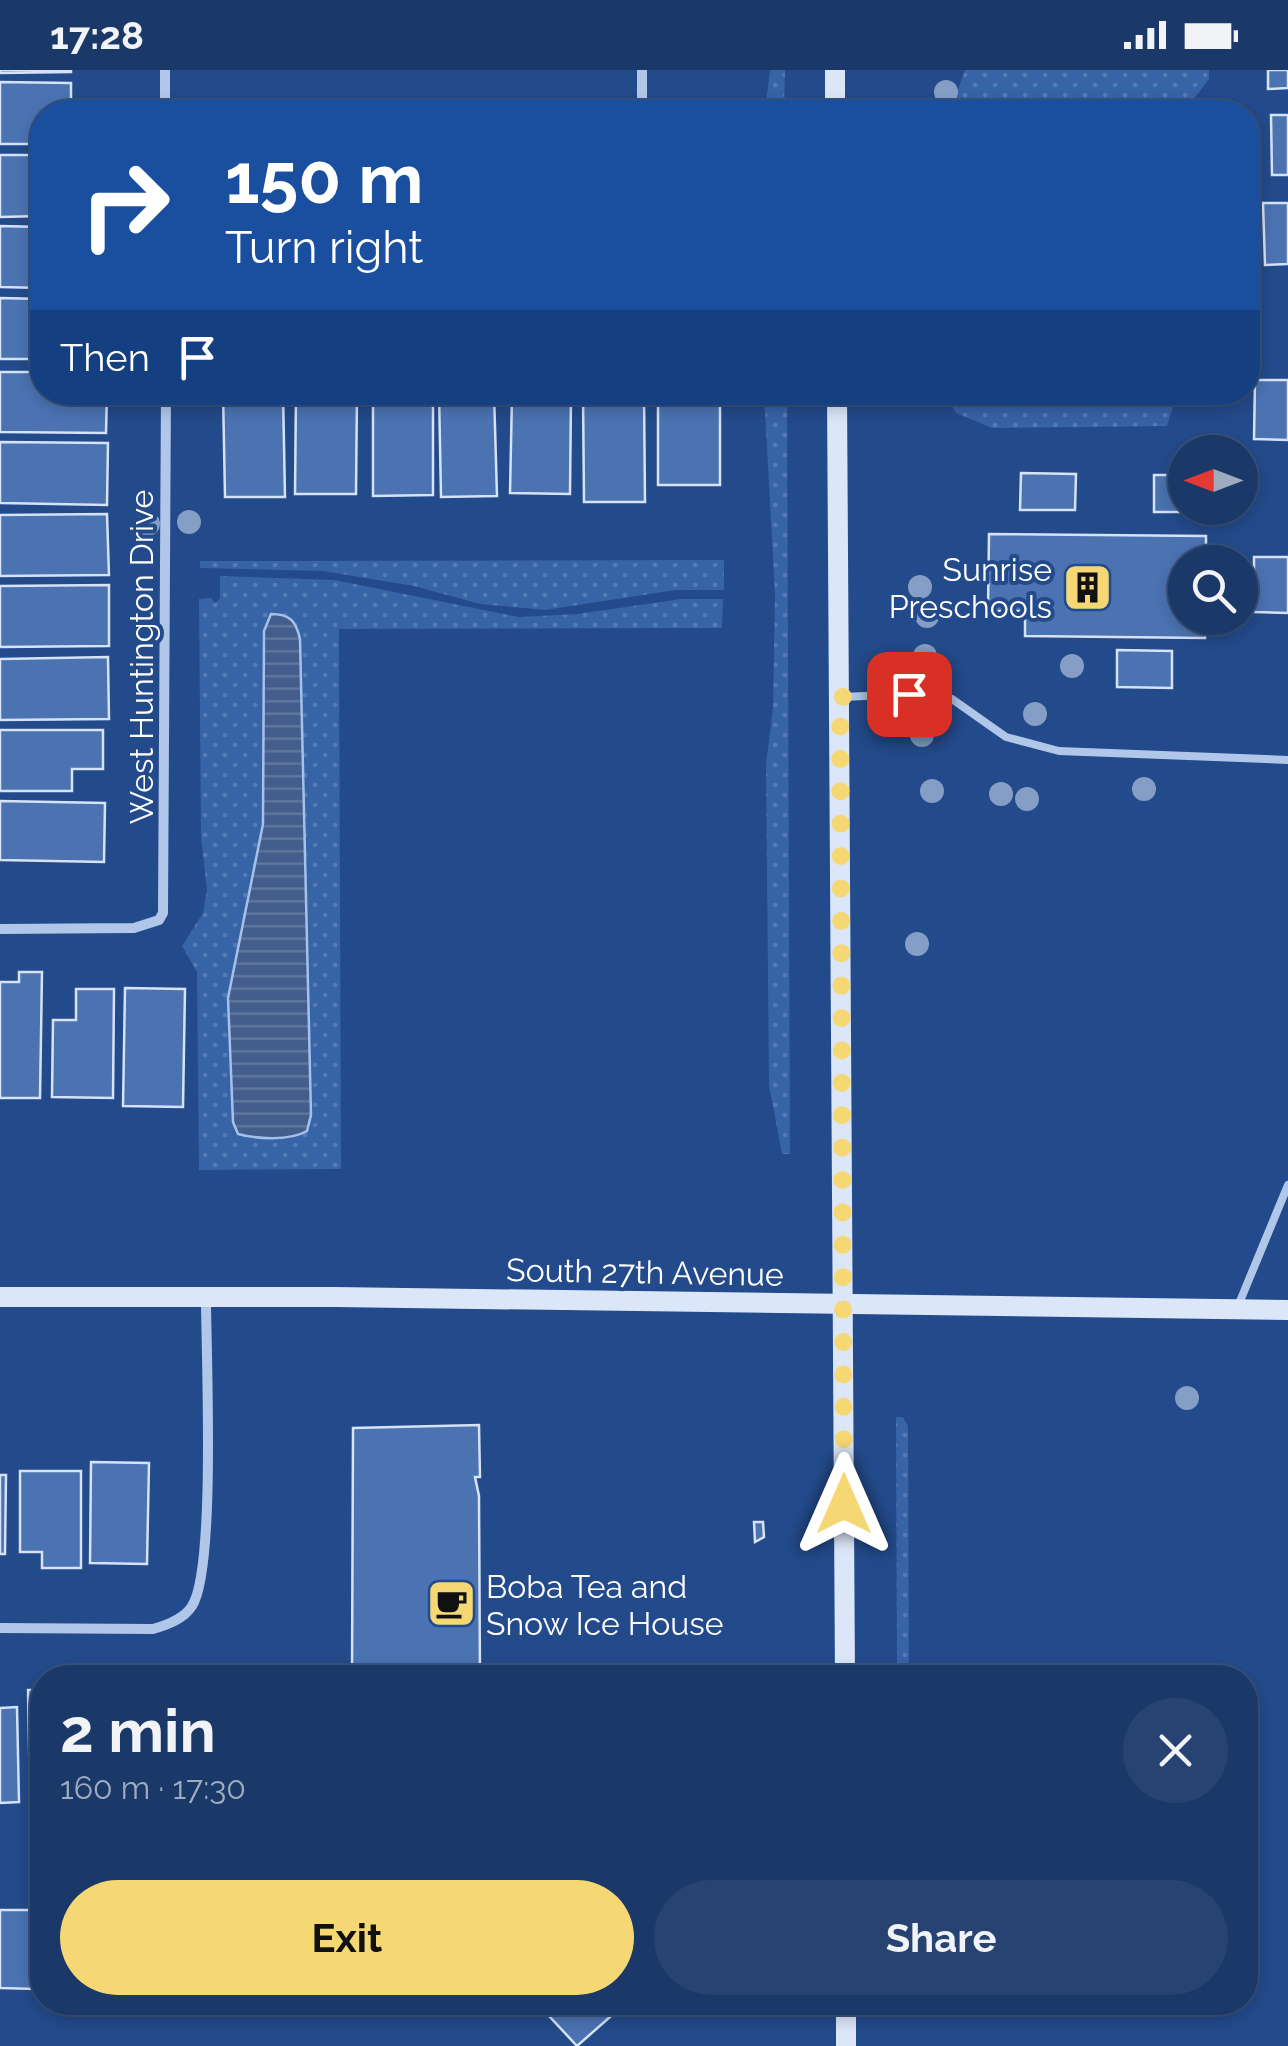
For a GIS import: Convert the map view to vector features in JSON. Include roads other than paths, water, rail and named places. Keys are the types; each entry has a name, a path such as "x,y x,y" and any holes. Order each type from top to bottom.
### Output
{"main road":[{"path":"834,70 835,100"},
{"path":"837,405 845,1665"},
{"name":"South 27th Avenue","path":"0,1297 1288,1310"},
{"path":"846,2015 846,2046"}],"street":[{"path":"165,70 165,100"},
{"path":"642,70 642,100"},
{"name":"West Huntington Drive","path":"0,929 134,928 158,920 165,902 166,405"},
{"path":"0,1628 153,1629 171,1624 190,1610 204,1566 206,1298"}],"lane":[{"path":"840,697 942,696 962,704 1006,737 1059,751 1288,760"},
{"path":"1236,1309 1288,1186"}],"place":[{"name":"Sunrise Preschools","path":"1087,587"},
{"name":"Boba Tea and Snow Ice House","path":"451,1604"}]}
